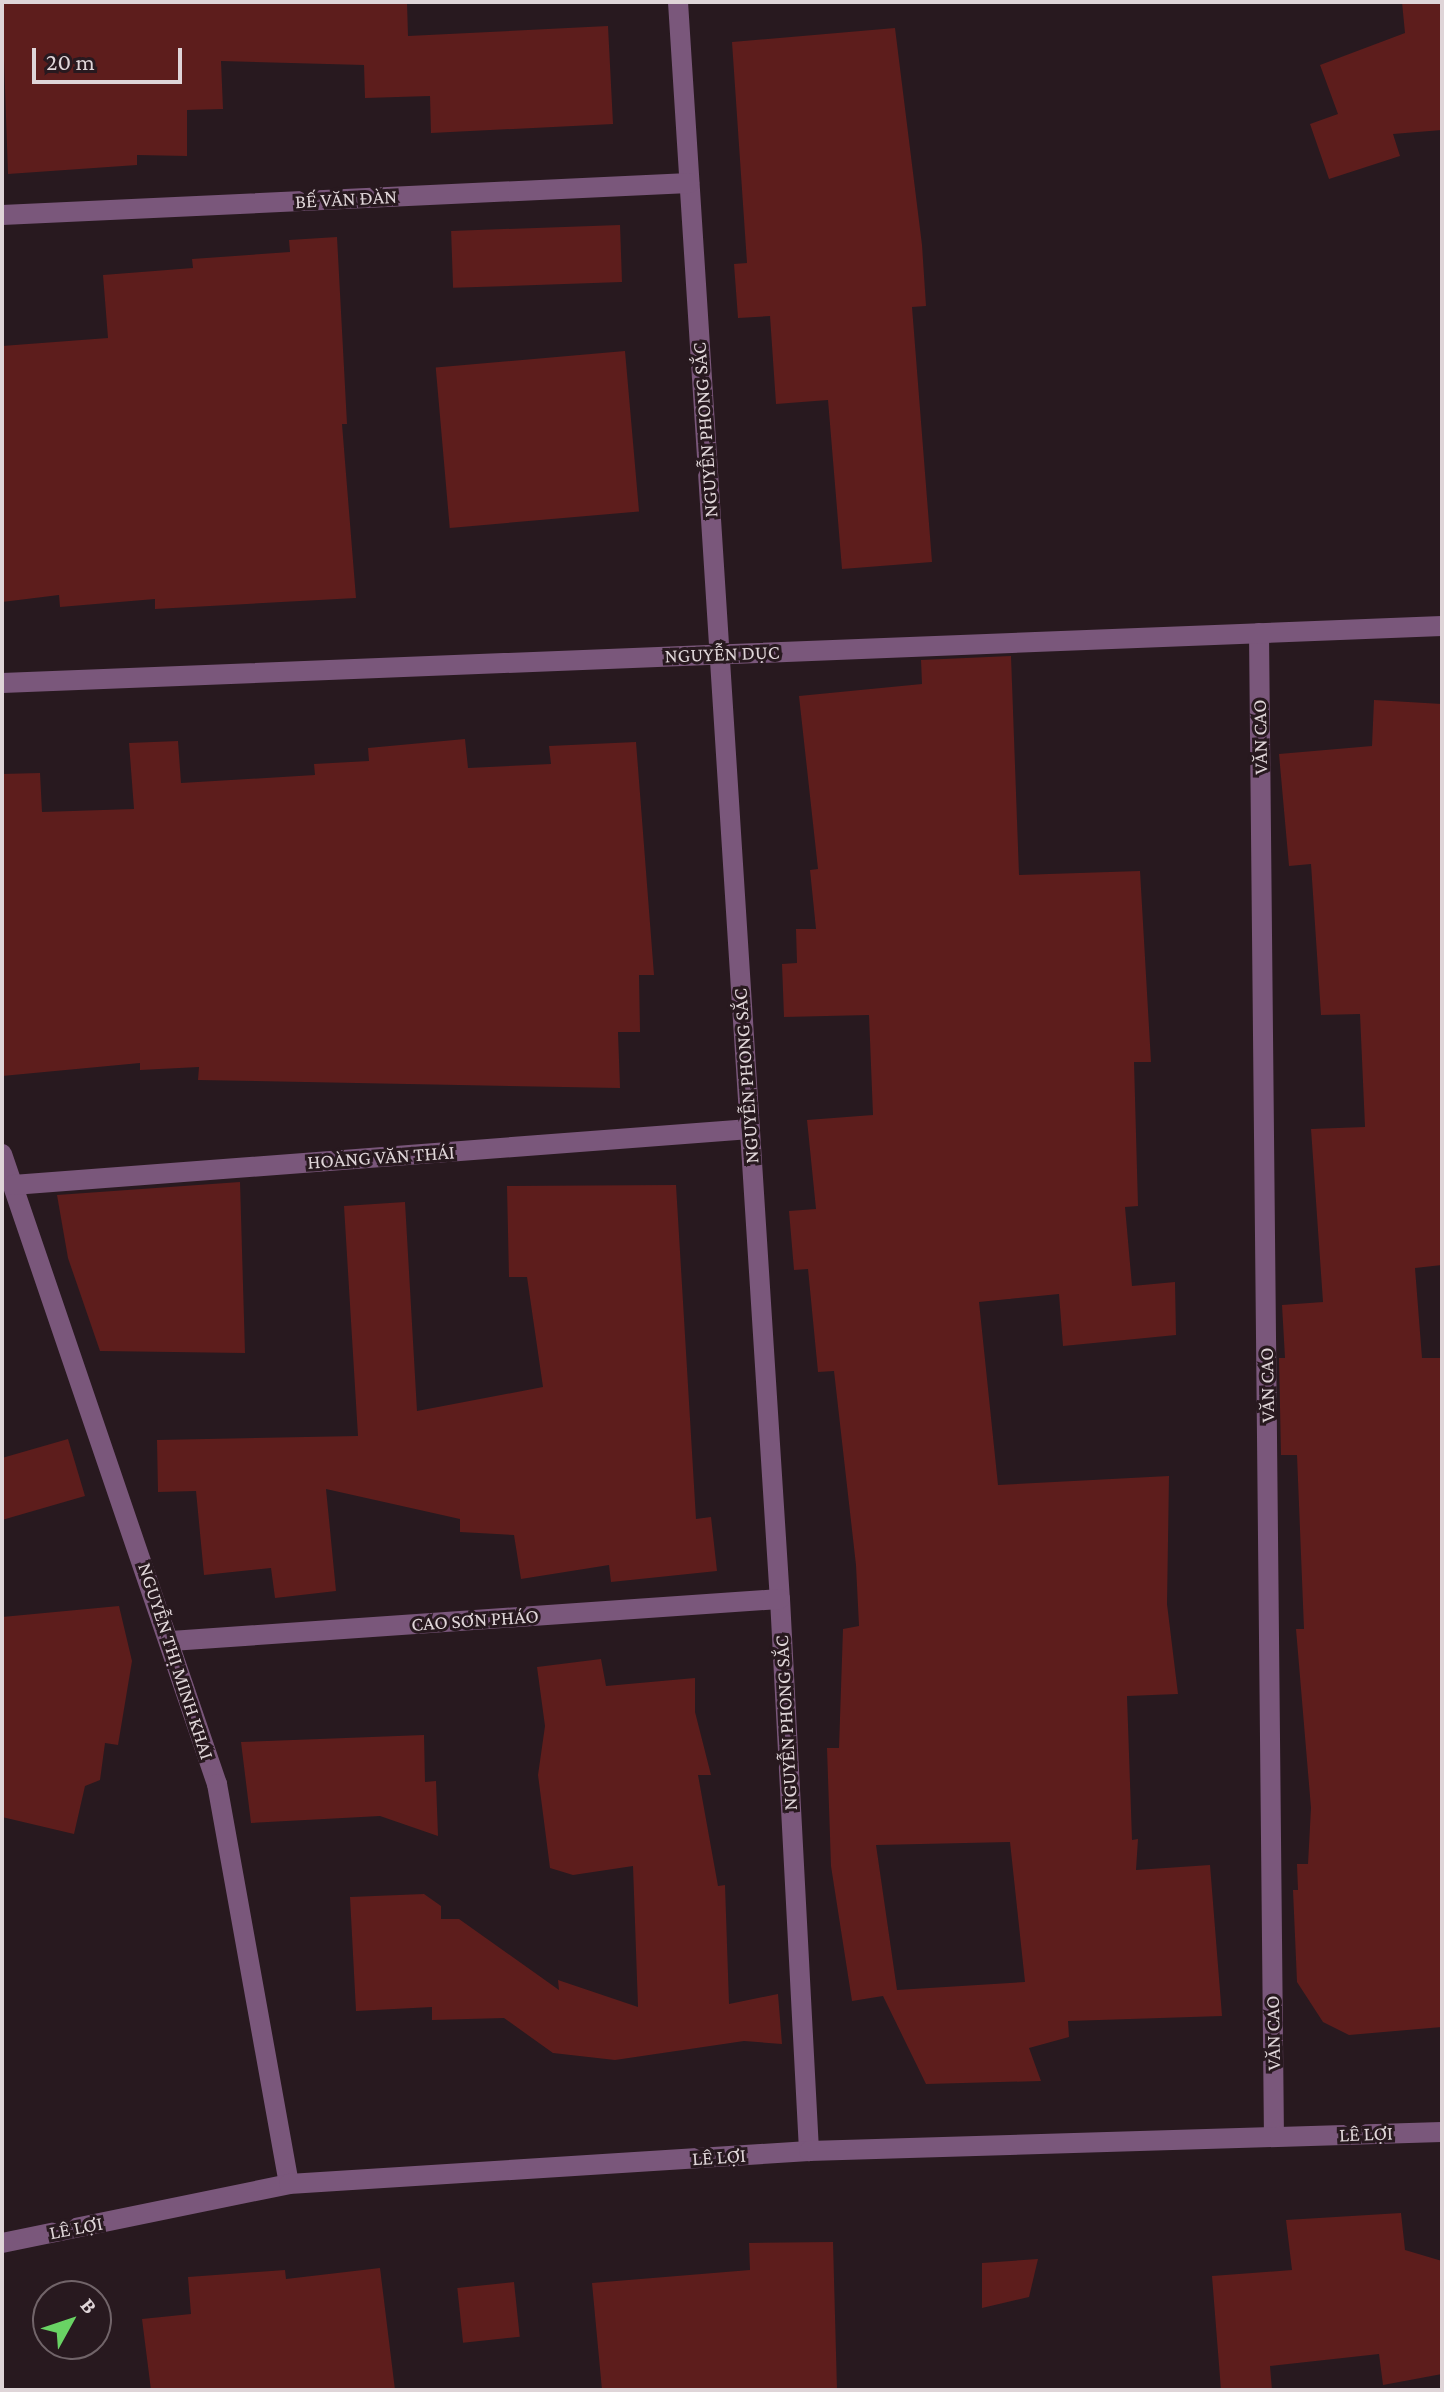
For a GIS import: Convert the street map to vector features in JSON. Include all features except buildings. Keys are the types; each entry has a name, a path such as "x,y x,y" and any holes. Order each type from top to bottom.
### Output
{"street":[{"name":"NGUYỄN PHONG SẮC","path":"678,2 780,1599 809,2151"},
{"name":"BẾ VĂN ĐÀN","path":"2,215 689,183"},
{"name":"NGUYỄN DỤC","path":"2,683 1442,626"},
{"name":"VĂN CAO","path":"1259,633 1274,2136"},
{"name":"HOÀNG VĂN THÁI","path":"13,1185 750,1129"},
{"name":"NGUYỄN THỊ MINH KHAI","path":"2,1154 171,1641 217,1784 289,2184"},
{"name":"CAO SƠN PHÁO","path":"171,1641 780,1599"},
{"name":"LÊ LỢI","path":"2,2243 289,2184 809,2151 1442,2132"}]}
